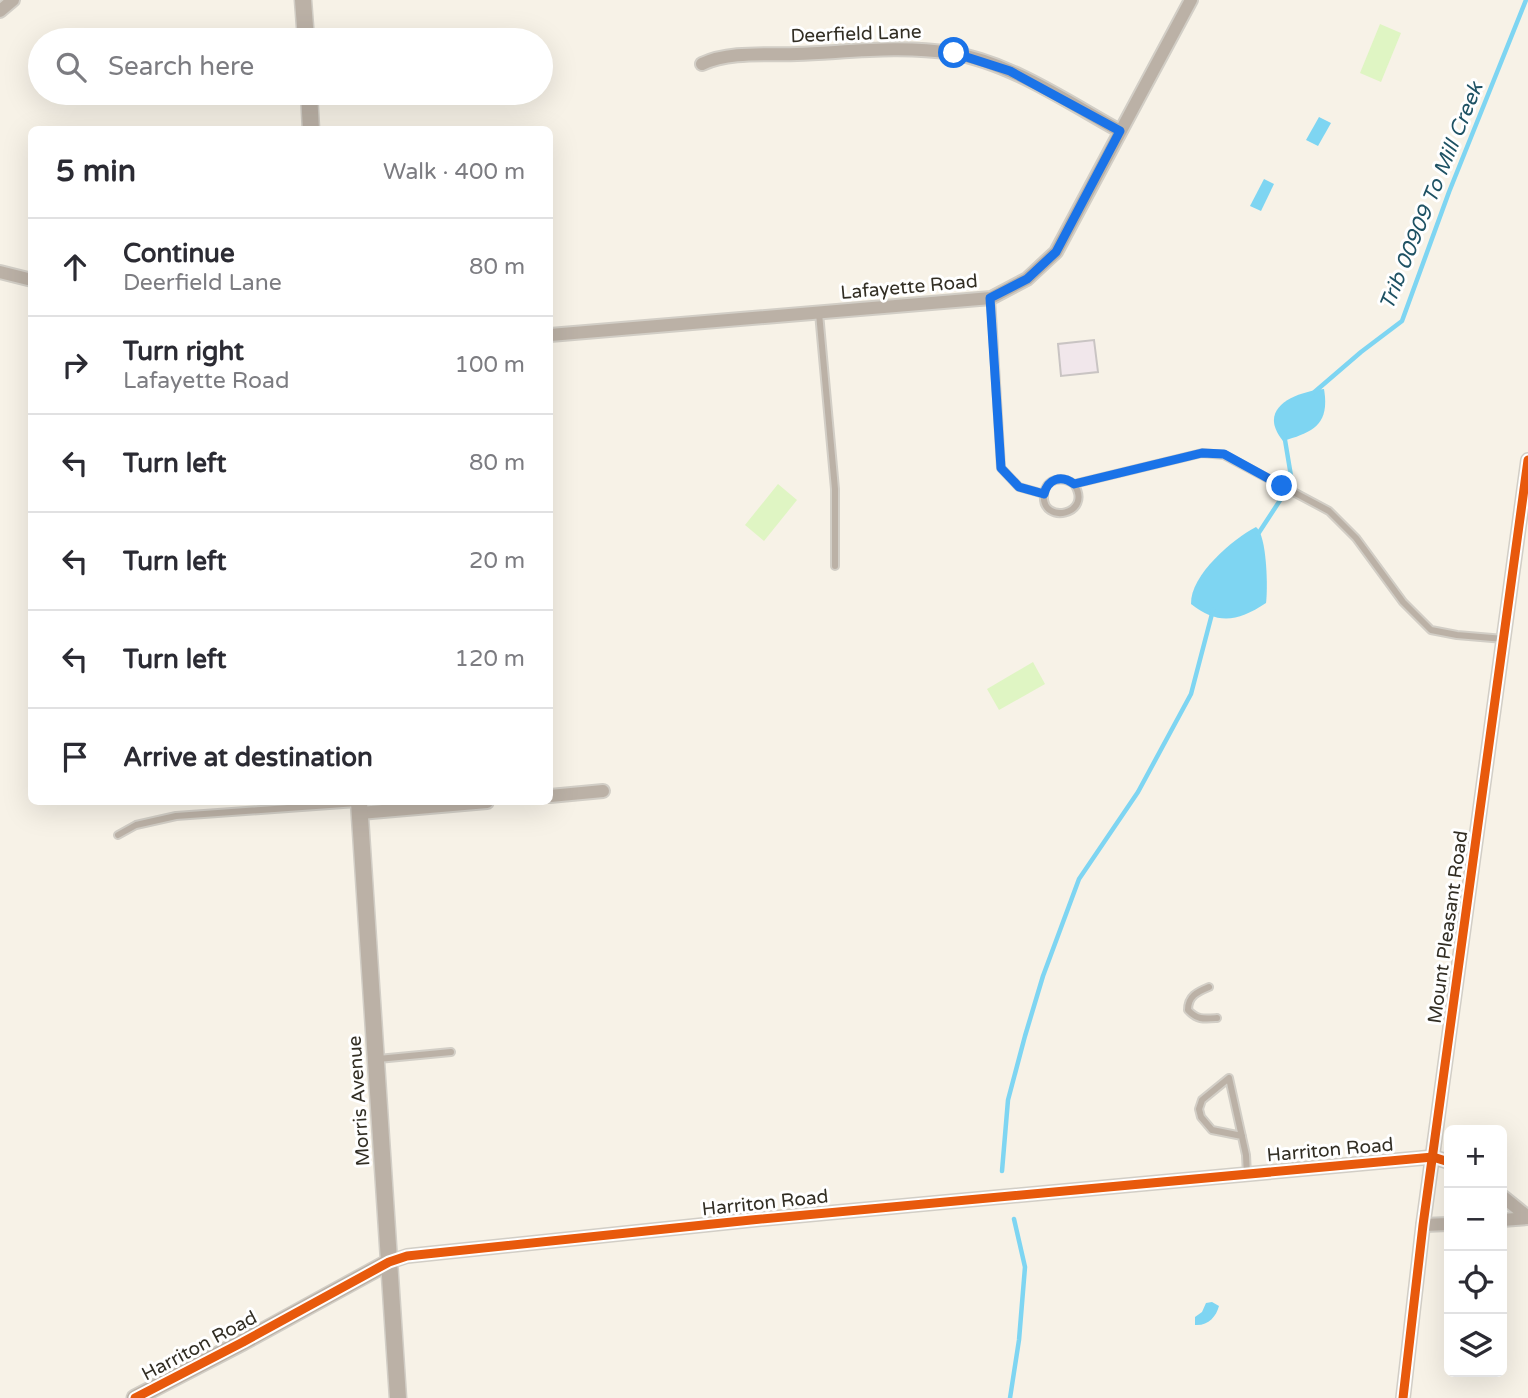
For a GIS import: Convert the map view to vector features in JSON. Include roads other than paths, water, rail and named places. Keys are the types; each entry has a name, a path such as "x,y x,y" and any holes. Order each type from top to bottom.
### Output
{"street":[{"path":"0,12 13,0"},
{"path":"303,0 305,28"},
{"name":"Lafayette Road","path":"553,335 990,298 1027,279 1056,252 1191,0"},
{"name":"Deerfield Lane","path":"702,64 715,58 917,49 954,53 1010,71 1120,131"},
{"path":"310,105 311,126"},
{"path":"0,272 28,279"},
{"name":"Mount Pleasant Road","path":"1402,1398 1423,1225 1528,460"},
{"path":"553,796 603,791"},
{"path":"359,806 391,805"},
{"name":"Morris Avenue","path":"359,806 398,1398"},
{"path":"1433,1157 1444,1160"},
{"name":"Harriton Road","path":"135,1398 389,1262 407,1256 751,1220 1433,1157"},
{"path":"1507,1200 1528,1218"},
{"path":"1507,1220 1528,1218"},
{"path":"1423,1225 1444,1224"}],"lane":[{"path":"990,298 1001,468 1019,487 1044,494"},
{"path":"819,313 835,489 835,566"},
{"path":"1074,484 1202,453 1224,454 1329,511 1356,538 1404,602 1431,630 1504,639"},
{"path":"1064,479 1074,484 1079,495 1072,510 1055,513 1050,510 1044,494 1048,484 1064,479"},
{"path":"118,835 136,825 176,816 359,806"},
{"path":"1209,987 1192,997 1188,1002 1188,1010 1194,1017 1217,1018"},
{"path":"376,1059 451,1052"},
{"path":"1241,1136 1212,1130 1199,1109 1202,1100 1228,1078 1241,1136 1247,1175"}],"water":[{"path":"1319,117 1331,123 1318,146 1306,140"},
{"path":"1264,179 1274,184 1261,211 1250,206"},
{"path":"1324,389 1322,419 1311,430 1283,441 1276,429 1276,411 1291,398"},
{"path":"1256,527 1265,551 1266,603 1246,614 1228,618 1210,615 1191,604 1198,581 1214,559"},
{"path":"1212,1302 1219,1306 1214,1317 1204,1324 1195,1325 1195,1317 1202,1312 1206,1303"}],"waterway":[{"name":"Trib 00909 To Mill Creek","path":"1311,395 1402,321 1449,192 1526,0"},
{"name":"Trib 00909 To Mill Creek","path":"1258,534 1292,482 1284,434"},
{"name":"Trib 00909 To Mill Creek","path":"1002,1171 1008,1100 1043,976 1079,879 1138,792 1191,694 1213,610"},
{"name":"Trib 00909 To Mill Creek","path":"1010,1398 1019,1340 1025,1267 1014,1219"}]}
